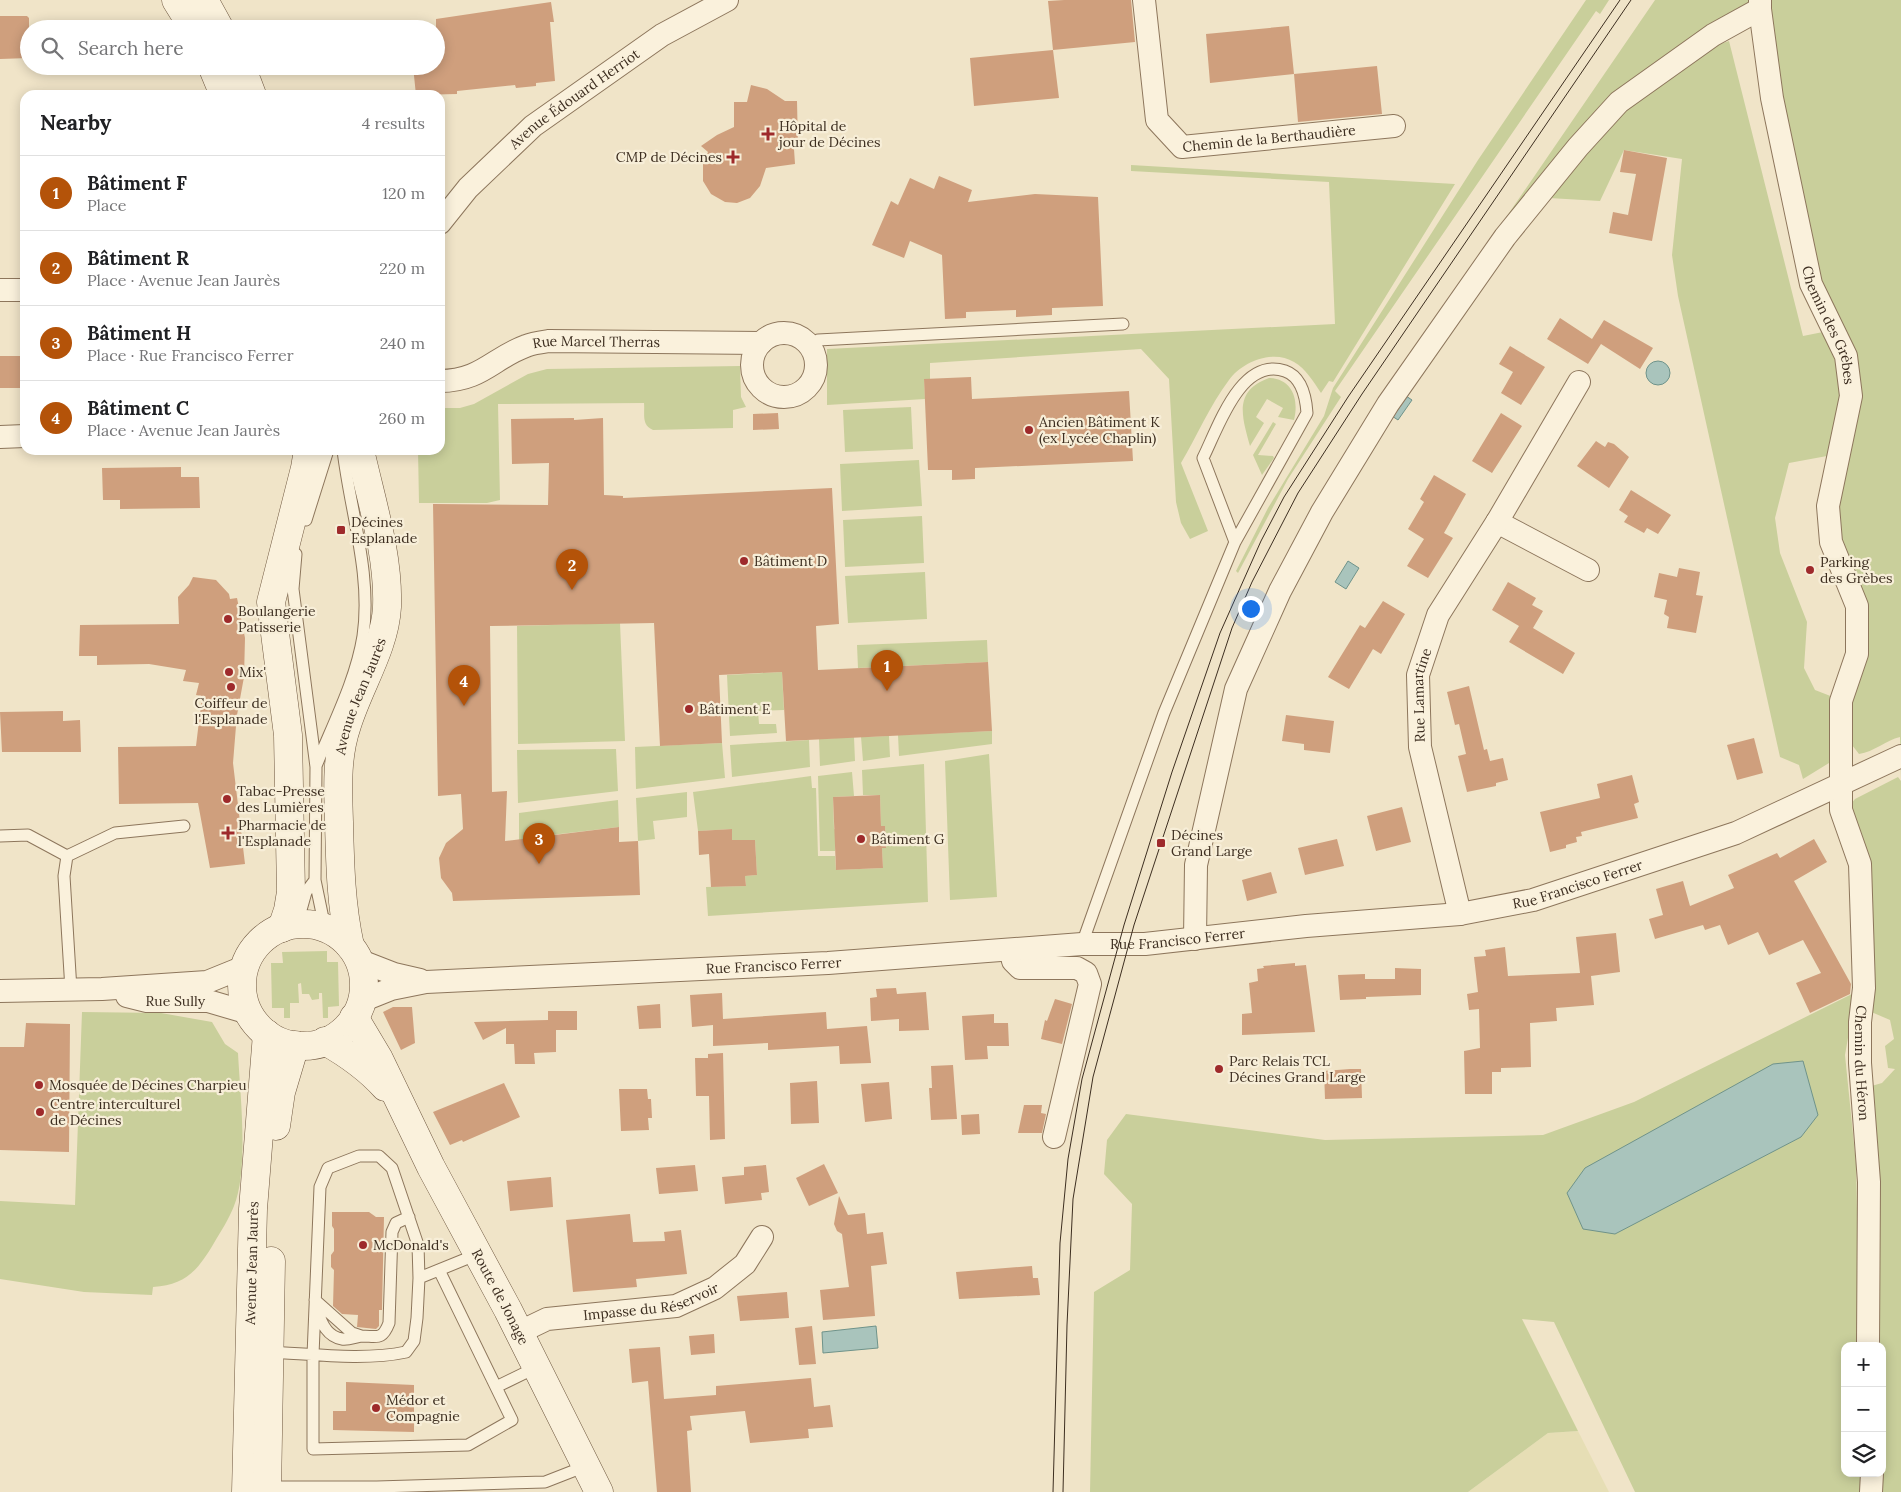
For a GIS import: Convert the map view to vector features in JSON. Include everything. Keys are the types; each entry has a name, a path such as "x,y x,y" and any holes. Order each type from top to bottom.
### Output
{"main road":[{"path":"176,0 188,20"},
{"path":"204,0 215,20"},
{"path":"216,75 222,90"},
{"path":"244,75 250,90"},
{"path":"289,926 288,910 291,892 288,735 271,602 307,455"},
{"name":"Avenue Jean Jaurès","path":"354,953 340,892 338,781 340,749 347,724 382,630 387,609 387,588 383,556 361,455"},
{"path":"311,924 325,928 338,936 354,953 363,987 358,1009 342,1032 325,1041 311,1045 295,1045 280,1042 267,1034 249,1013 243,999 244,967 258,943 289,926 311,924"},
{"name":"Route de Jonage","path":"358,1009 399,1103 520,1332 599,1492"},
{"name":"Avenue Jean Jaurès","path":"260,1490 253,1209 267,1034"},
{"name":"Route de Jonage","path":"325,1041 347,1053 369,1069 399,1103"},
{"name":"Avenue Jean Jaurès","path":"260,1490 269,1352 273,1151 281,1092 295,1045"}],"street":[{"name":"Avenue Édouard Herriot","path":"445,217 468,188 533,126 662,35 727,0"},
{"name":"Chemin de la Berthaudière","path":"1144,0 1157,120 1182,147 1394,126"},
{"name":"Chemin des Grèbes","path":"1760,5 1772,98 1811,284 1846,356 1851,396 1828,506 1831,542 1857,606 1857,654 1841,701 1842,783"},
{"path":"1195,939 1196,865 1236,689 1280,591 1322,512 1388,404 1494,253 1578,147 1620,102 1714,35 1760,5"},
{"path":"0,290 20,290"},
{"name":"Rue Marcel Therras","path":"445,381 458,381 489,367 526,346 549,341 761,343 770,337 780,334 801,338 809,346"},
{"path":"761,343 752,362 756,382 768,392 782,398 802,392 812,380 816,365 814,355 809,346"},
{"name":"Rue Lamartine","path":"1460,914 1420,747 1418,675 1438,615 1497,522 1579,382"},
{"path":"0,436 20,436"},
{"path":"1497,522 1588,570"},
{"name":"Rue Francisco Ferrer","path":"358,1009 391,989 426,982 828,963 1011,951 1082,944 1128,944 1195,939 1306,926 1460,914 1533,900 1736,832 1901,756"},
{"name":"Chemin du Héron","path":"1842,783 1841,810 1860,864 1864,988 1860,1022 1860,1063 1870,1182 1868,1342"},
{"path":"1011,951 1013,961 1020,968 1077,968 1086,972 1090,984 1054,1137"},
{"name":"Rue Francisco Ferrer","path":"354,953 394,974 426,982"},
{"name":"Rue Sully","path":"0,990 102,989 207,982 244,967"},
{"name":"Rue Sully","path":"102,989 147,1001 208,1002 249,1013"},
{"name":"Impasse du Réservoir","path":"520,1332 547,1319 676,1306 715,1288 745,1264 762,1237"},
{"path":"1870,1492 1872,1477"}],"lane":[{"path":"809,346 818,340 1123,324"},
{"path":"1082,944 1164,713 1235,542 1307,413 1306,400 1301,386 1291,373 1274,368 1259,372 1243,382 1235,393 1203,458 1235,542"},
{"path":"325,928 315,880 316,767 293,589 295,557 326,455"},
{"path":"316,767 359,653 364,617 362,564 343,455"},
{"path":"67,856 115,833 184,826"},
{"path":"0,836 28,835 67,856"},
{"path":"67,856 64,876 71,990"},
{"path":"289,926 306,892 315,880"},
{"path":"269,1352 313,1355 391,1355 406,1352 414,1341 419,1278 418,1245 392,1168 379,1156 359,1156 328,1168 320,1187 313,1355 313,1448 468,1445 512,1420 439,1270"},
{"path":"316,1300 321,1322 330,1334 342,1339 360,1336 379,1337 385,1333 389,1323 392,1232 396,1224 409,1217"},
{"path":"419,1278 478,1254"},
{"path":"496,1387 537,1367"},
{"path":"260,1490 545,1487 586,1466"}],"shaded area":[{"path":"1578,1431 1609,1492 1468,1492 1548,1433"}],"green space":[{"path":"1586,0 1609,0 1600,14 1596,11 1335,391 1341,397 1288,479 1238,573 1236,571 1268,508 1324,416 1333,388 1478,160"},
{"path":"1655,0 1751,0 1708,48 1729,41 1803,336 1823,332 1837,366 1840,380 1839,407 1827,456 1789,463 1775,518 1780,553 1807,622 1804,668 1815,690 1833,697 1829,763 1803,779 1799,765 1780,757 1678,296 1672,255 1682,159 1624,150 1600,201 1549,198 1583,134 1361,429"},
{"path":"1769,0 1901,0 1901,781 1900,737 1859,754 1852,745 1849,733 1849,717 1855,686 1836,512 1855,417 1819,281 1791,158"},
{"path":"1131,165 1455,184 1333,382 1329,381 1321,393 1302,368 1286,358 1268,357 1258,359 1242,368 1229,380 1181,463 1208,531 1190,539 1181,523 1176,502 1169,379 1141,349 930,363 930,379 924,379 925,399 827,405 827,349 1335,324 1329,182 1131,171"},
{"path":"740,366 741,397 746,407 733,410 733,428 653,430 645,422 644,403 498,404 500,500 487,503 419,503 418,455 445,455 445,408 460,408 474,404 528,374 547,369"},
{"path":"1269,378 1277,379 1289,386 1295,398 1294,420 1278,417 1283,408 1267,399 1256,417 1264,423 1250,446 1243,415 1245,398 1258,383"},
{"path":"911,407 913,449 845,452 843,410"},
{"path":"1273,422 1276,424 1258,455 1273,456 1274,458 1262,475 1253,455"},
{"path":"919,460 922,506 842,511 840,464"},
{"path":"922,516 924,563 845,567 843,520"},
{"path":"925,572 927,619 848,623 845,576"},
{"path":"620,623 625,741 518,744 517,626"},
{"path":"987,640 988,662 858,668 857,645"},
{"path":"782,672 784,710 758,711 759,724 776,724 777,733 730,736 727,675"},
{"path":"992,731 992,744 899,756 898,735"},
{"path":"889,736 890,757 863,761 861,737"},
{"path":"854,737 855,761 820,766 819,739"},
{"path":"809,740 810,767 732,777 730,745"},
{"path":"722,743 725,778 636,789 635,747"},
{"path":"616,749 618,791 518,803 517,750"},
{"path":"989,754 997,897 950,900 945,761"},
{"path":"924,764 928,902 708,916 706,887 746,886 745,876 757,875 755,840 732,840 732,829 698,831 693,792 811,776 812,788 816,788 818,856 835,856 836,870 883,868 882,848 886,847 885,826 881,826 880,795 863,795 862,770"},
{"path":"852,772 854,796 833,797 834,829 837,830 835,851 820,851 818,776"},
{"path":"1898,777 1901,781 1901,1492 1879,1492 1881,1477 1886,1477 1886,1342 1876,1342 1868,1087 1882,1083 1895,1069 1888,1068 1885,1046 1894,1039 1890,1020 1869,1011 1857,827 1851,804 1855,799"},
{"path":"687,792 687,817 653,821 655,839 638,841 636,798"},
{"path":"618,800 619,827 526,838 519,845 519,813"},
{"path":"327,951 327,962 338,962 339,1006 328,1007 328,1018 323,1018 322,993 319,993 319,999 312,1000 309,994 302,994 301,983 298,984 299,1003 290,1003 290,1018 284,1018 284,1008 272,1008 271,963 283,963 282,952"},
{"path":"1856,992 1845,1055 1856,1164 1860,1342 1841,1342 1841,1477 1863,1477 1862,1492 1635,1492 1554,1322 1522,1319 1578,1431 1548,1433 1468,1492 1090,1492 1094,1292 1130,1270 1132,1204 1104,1174 1107,1140 1126,1114 1325,1140 1543,1135 1634,1102"},
{"path":"82,1012 161,1013 212,1022 225,1044 238,1053 242,1110 242,1152 239,1190 234,1206 214,1243 196,1268 183,1279 174,1283 153,1287 152,1295 84,1292 0,1279 0,1201 75,1205"}],"water":[{"path":"1658,361 1667,364 1670,373 1667,382 1658,385 1649,382 1646,373 1649,364"},
{"path":"1406,396 1412,400 1398,420 1392,416"},
{"path":"1348,561 1359,568 1346,589 1335,582"},
{"path":"1803,1061 1818,1115 1801,1137 1615,1234 1583,1229 1567,1193 1585,1168 1773,1064"},
{"path":"876,1326 878,1348 823,1353 822,1332"}],"building":[{"path":"1131,0 1135,42 1053,50 1048,1"},
{"path":"551,2 554,22 550,22 555,81 536,83 536,86 516,88 515,85 457,91 457,94 445,94 445,90 415,90 414,75 445,75 445,20 436,19"},
{"path":"0,16 27,16 29,20 20,20 20,58 0,59"},
{"path":"1289,26 1294,74 1210,83 1206,34"},
{"path":"1053,50 1059,98 974,106 970,58"},
{"path":"1377,66 1382,114 1298,122 1294,74"},
{"path":"751,85 767,89 785,101 797,101 798,147 794,149 795,164 766,168 760,186 750,198 737,203 725,202 711,194 703,181 703,163 708,152 701,146 717,135 734,127 734,102 747,102"},
{"path":"1624,150 1667,158 1652,241 1609,233 1613,212 1628,215 1636,174 1620,172"},
{"path":"939,176 972,190 968,202 1035,194 1098,197 1103,306 1052,308 1052,315 1016,317 1016,310 966,312 966,318 945,319 942,255 910,241 904,258 872,245 891,201 898,205 910,178 934,189"},
{"path":"1560,318 1592,339 1604,320 1653,348 1640,369 1601,344 1588,364 1547,339"},
{"path":"1510,346 1545,367 1521,405 1501,393 1513,372 1499,364"},
{"path":"0,356 20,356 20,388 0,388"},
{"name":"Ancien Bâtiment K (ex Lycée Chaplin)","path":"971,377 972,399 1129,391 1133,461 975,468 975,479 952,480 952,470 928,470 924,379"},
{"path":"778,413 779,429 753,430 753,414"},
{"path":"1501,413 1522,426 1492,473 1472,461"},
{"path":"574,418 574,420 603,418 604,495 623,496 623,498 832,488 839,624 816,626 818,670 988,662 992,731 786,741 782,672 719,675 722,743 660,746 654,623 490,626 492,792 507,791 505,841 619,827 619,842 638,841 640,895 453,901 452,893 441,878 439,858 446,843 463,829 461,794 438,796 433,504 548,505 549,463 512,464 511,419"},
{"path":"1596,441 1605,447 1608,442 1614,444 1629,457 1609,488 1577,466"},
{"path":"181,467 181,477 199,477 200,508 120,509 120,500 103,500 102,468"},
{"path":"1434,475 1466,494 1444,533 1453,538 1428,578 1407,566 1424,539 1408,529 1424,502 1420,499"},
{"path":"1631,490 1671,515 1658,534 1647,528 1644,533 1624,522 1628,516 1619,510"},
{"path":"1679,568 1700,572 1696,595 1703,596 1696,633 1667,628 1669,617 1664,614 1667,600 1654,597 1659,573 1677,577"},
{"path":"193,577 216,580 229,594 230,599 237,598 245,638 244,677 235,726 233,763 245,864 210,868 198,803 119,804 118,747 196,746 202,696 196,695 199,683 183,681 186,670 149,664 97,665 97,656 79,656 80,625 179,624 178,597 189,585"},
{"path":"1508,582 1536,598 1532,605 1543,611 1533,628 1575,653 1563,674 1509,642 1519,626 1492,610"},
{"path":"1383,601 1405,614 1381,654 1373,649 1349,689 1328,677 1360,625 1365,628"},
{"path":"1469,686 1484,750 1487,749 1490,761 1503,758 1508,780 1496,783 1496,786 1467,792 1458,756 1466,754 1459,724 1455,725 1447,692"},
{"path":"63,711 63,721 80,720 81,752 2,752 0,712"},
{"path":"1286,715 1334,721 1330,753 1304,750 1304,744 1282,741"},
{"path":"1754,738 1763,773 1737,780 1727,745"},
{"path":"1632,775 1639,802 1634,804 1638,818 1581,832 1582,836 1576,837 1577,842 1566,845 1566,848 1550,852 1540,812 1600,798 1597,784"},
{"name":"Bâtiment G","path":"880,795 881,826 885,826 886,848 882,848 883,868 836,870 833,797"},
{"path":"1402,807 1411,842 1376,851 1367,816"},
{"path":"732,829 732,840 755,840 757,875 745,876 746,886 711,887 709,854 699,855 698,831"},
{"path":"1337,839 1344,866 1305,875 1298,848"},
{"path":"1814,839 1827,862 1794,881 1851,984 1850,994 1810,1013 1796,983 1821,973 1803,940 1769,955 1758,932 1728,945 1720,925 1705,930 1703,925 1655,939 1649,919 1663,915 1656,889 1683,881 1690,906 1734,888 1728,875 1777,853 1780,858"},
{"path":"1271,872 1277,893 1247,901 1242,880"},
{"path":"1616,933 1620,972 1591,976 1594,1005 1556,1008 1557,1021 1530,1023 1531,1067 1501,1068 1501,1072 1492,1072 1492,1094 1465,1094 1464,1051 1480,1048 1479,1009 1469,1010 1467,994 1478,992 1474,957 1486,956 1485,950 1505,947 1508,976 1580,973 1576,937"},
{"path":"1295,963 1295,966 1306,965 1315,1032 1242,1035 1242,1014 1252,1013 1249,983 1258,981 1257,969 1264,968 1263,966"},
{"path":"1395,968 1421,969 1421,995 1340,1000 1338,975 1365,974 1365,979 1395,979"},
{"path":"896,988 897,994 926,992 929,1030 899,1031 899,1019 871,1021 870,998 877,997 876,989"},
{"path":"722,993 723,1019 826,1012 827,1029 867,1026 871,1063 840,1064 839,1046 768,1050 768,1043 713,1046 713,1025 692,1027 690,995"},
{"path":"1055,999 1072,1004 1062,1044 1041,1039 1045,1020 1047,1021"},
{"path":"660,1004 661,1028 639,1029 637,1006"},
{"path":"393,1007 412,1007 415,1043 401,1050 383,1012"},
{"path":"548,1011 577,1011 577,1030 556,1030 556,1052 534,1053 535,1064 515,1064 514,1044 506,1044 506,1028 483,1040 474,1022 548,1020"},
{"path":"994,1014 994,1023 1008,1023 1009,1046 987,1046 988,1059 965,1060 962,1016"},
{"name":"Mosquée de Décines Charpieu","path":"26,1023 70,1024 69,1152 0,1150 0,1047 24,1047"},
{"path":"723,1053 725,1139 710,1140 709,1096 696,1096 695,1058 708,1058 708,1054"},
{"path":"953,1065 957,1119 931,1120 929,1088 932,1088 931,1066"},
{"path":"1361,1069 1362,1098 1325,1099 1324,1071"},
{"path":"817,1081 819,1123 791,1124 790,1083"},
{"path":"889,1082 892,1119 865,1122 861,1084"},
{"path":"504,1083 520,1117 463,1142 462,1140 450,1145 433,1112"},
{"path":"619,1089 647,1089 648,1099 651,1099 652,1118 648,1118 649,1130 621,1131"},
{"path":"1024,1105 1042,1105 1041,1113 1046,1114 1042,1133 1018,1133"},
{"path":"979,1114 980,1134 962,1135 961,1115"},
{"path":"824,1164 838,1193 809,1206 796,1178"},
{"path":"695,1165 698,1191 659,1194 656,1168"},
{"path":"766,1165 769,1192 761,1193 762,1200 725,1204 722,1177 744,1175 744,1167"},
{"path":"551,1177 553,1207 510,1211 507,1181"},
{"path":"839,1196 848,1215 865,1213 867,1234 883,1232 887,1264 871,1266 875,1316 823,1320 820,1290 849,1287 842,1234 837,1231 834,1224"},
{"path":"332,1212 369,1212 376,1217 384,1217 382,1310 379,1310 379,1326 376,1329 357,1327 358,1315 342,1314 333,1306 334,1270 331,1267 331,1255 334,1251 334,1229 332,1226"},
{"path":"630,1214 633,1242 665,1241 664,1232 681,1230 687,1274 636,1279 637,1287 573,1292 566,1220"},
{"path":"1032,1266 1033,1278 1038,1278 1040,1295 959,1299 956,1272"},
{"path":"787,1292 789,1318 740,1321 737,1296"},
{"path":"812,1326 816,1364 799,1365 795,1328"},
{"path":"714,1334 715,1353 691,1355 689,1336"},
{"path":"660,1347 664,1399 716,1395 716,1386 811,1378 814,1407 830,1405 833,1427 808,1429 809,1438 750,1443 745,1411 690,1416 692,1430 687,1431 691,1492 657,1492 648,1381 632,1383 629,1349"},
{"path":"346,1382 414,1385 414,1432 333,1430 333,1411 346,1411"}],"tram line":[{"path":"1053,1492 1060,1243 1068,1159 1082,1079 1124,925 1172,772 1220,633 1261,541 1284,497 1348,397 1620,0"},
{"path":"1063,1492 1067,1325 1073,1199 1093,1077 1134,925 1232,628 1252,582 1298,493 1362,394 1631,0"}],"place":[{"name":"Hôpital de jour de Décines","path":"768,134"},
{"name":"CMP de Décines","path":"733,157"},
{"name":"Ancien Bâtiment K (ex Lycée Chaplin)","path":"1029,430"},
{"name":"Décines Esplanade","path":"341,530"},
{"name":"Bâtiment D","path":"744,561"},
{"name":"Parking des Grèbes","path":"1810,570"},
{"name":"Bâtiment R","path":"572,590"},
{"name":"Boulangerie Patisserie","path":"228,619"},
{"name":"Mix'","path":"229,672"},
{"name":"Coiffeur de l'Esplanade","path":"231,687"},
{"name":"Bâtiment F","path":"887,691"},
{"name":"Bâtiment C","path":"464,706"},
{"name":"Bâtiment E","path":"689,709"},
{"name":"Tabac-Presse des Lumières","path":"227,799"},
{"name":"Pharmacie de l'Esplanade","path":"228,833"},
{"name":"Bâtiment G","path":"861,839"},
{"name":"Décines Grand Large","path":"1161,843"},
{"name":"Bâtiment H","path":"539,864"},
{"name":"Parc Relais TCL Décines Grand Large","path":"1219,1069"},
{"name":"Mosquée de Décines Charpieu","path":"39,1085"},
{"name":"Centre interculturel de Décines","path":"40,1112"},
{"name":"McDonald's","path":"363,1245"},
{"name":"Médor et Compagnie","path":"376,1408"}]}
